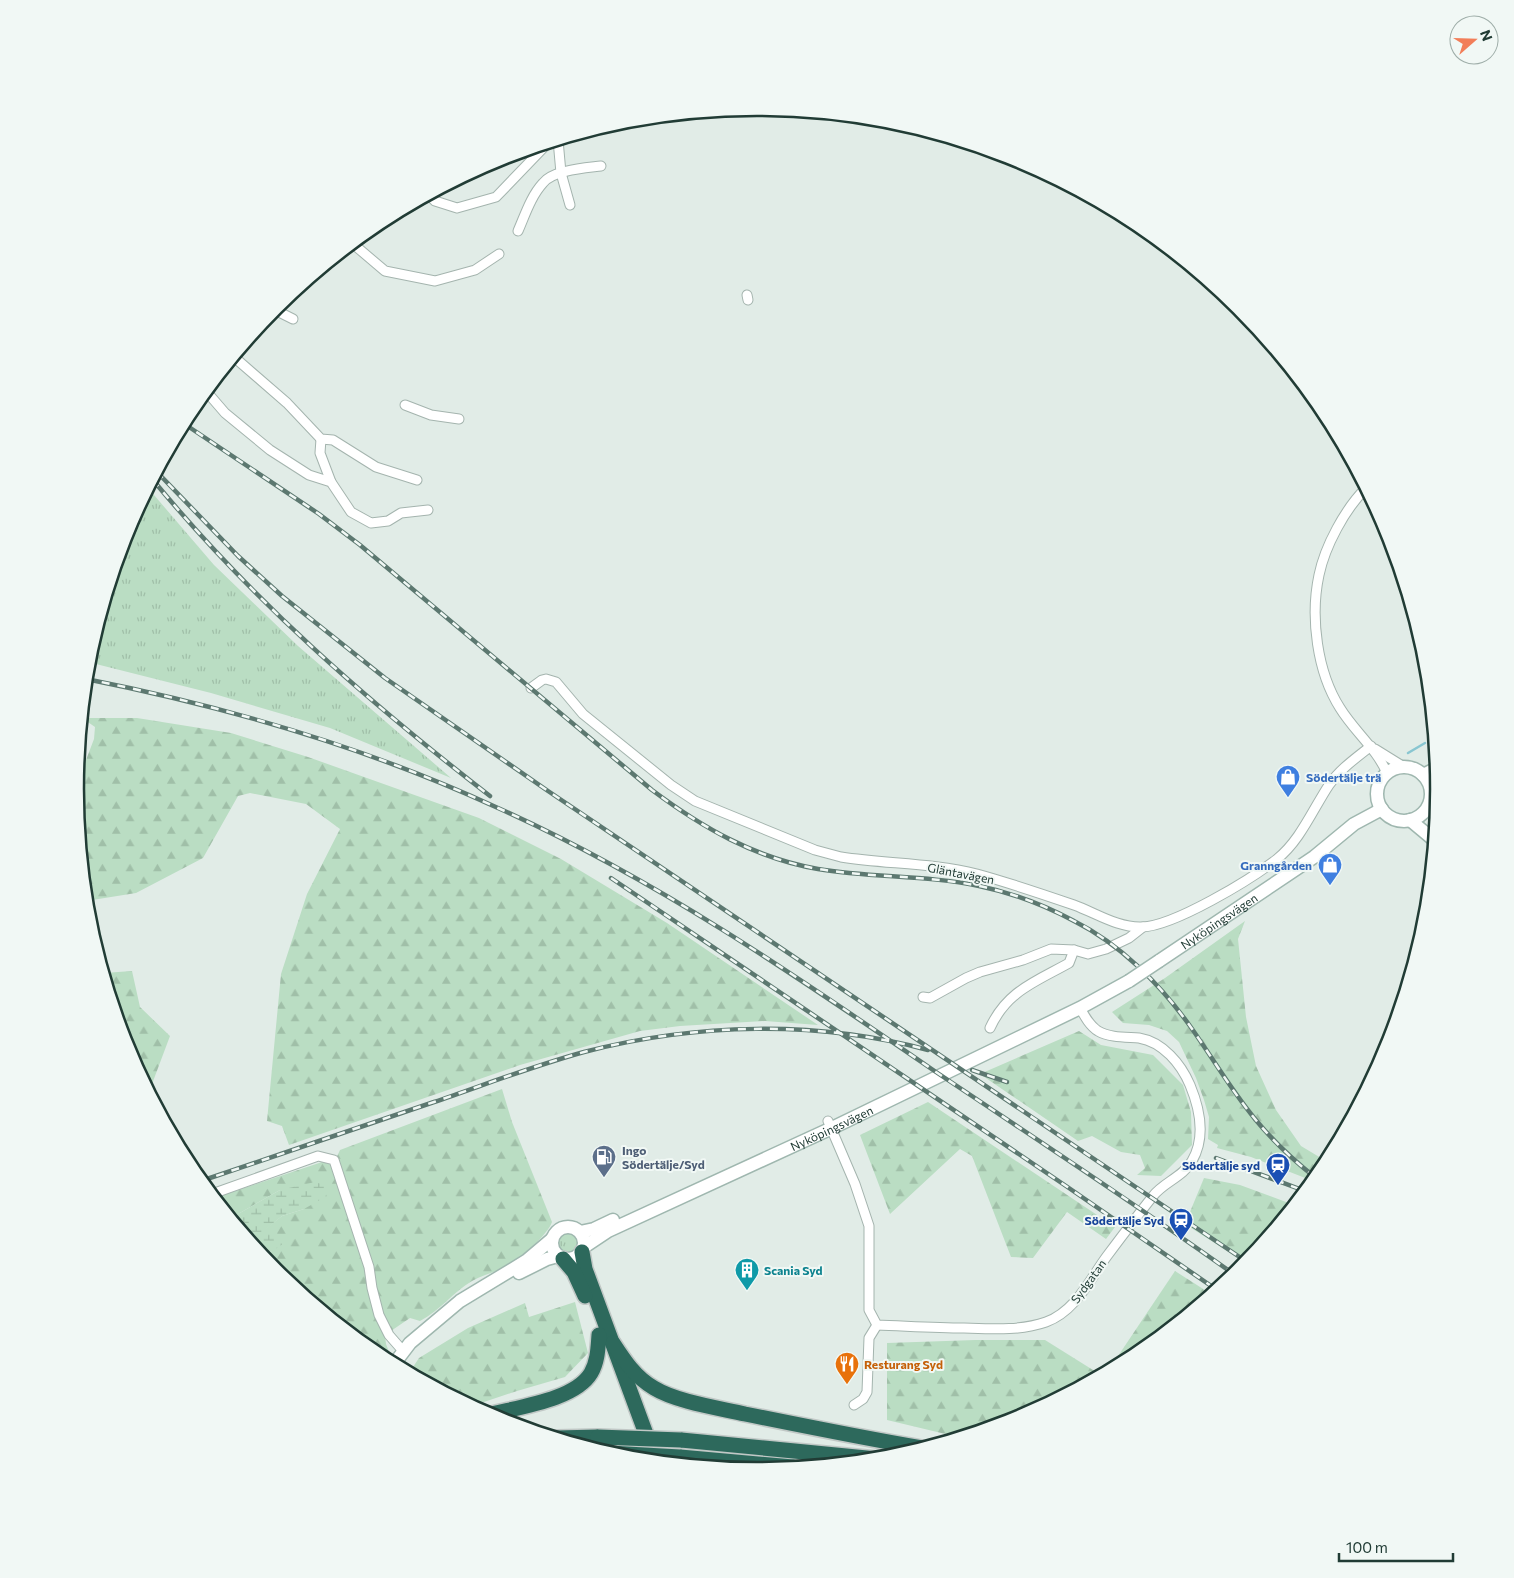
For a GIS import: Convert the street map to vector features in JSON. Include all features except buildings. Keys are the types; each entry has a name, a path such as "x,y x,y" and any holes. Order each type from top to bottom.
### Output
{"highway":[{"path":"584,1250 585,1269 653,1453"},
{"path":"561,1258 574,1272 582,1290 641,1451"},
{"path":"501,1412 556,1397 576,1388 592,1372 598,1351 599,1334"},
{"path":"613,1343 633,1371 654,1388 668,1394 727,1410 906,1445"},
{"path":"578,1437 681,1440 845,1456"},
{"path":"667,1456 734,1461"},
{"path":"702,1458 712,1461"}],"main road":[{"path":"1430,783 1413,768 1404,767 1387,773 1378,785 1377,795 1382,809 1391,818 1400,820 1410,820 1424,812 1430,802"},
{"path":"1423,775 1430,772"},
{"name":"Nyköpingsvägen","path":"1354,824 1377,795"},
{"name":"Nyköpingsvägen","path":"584,1250 608,1231 830,1124 1080,1008 1159,961 1314,857 1354,824 1382,809"},
{"path":"1424,812 1429,826"},
{"path":"1410,820 1429,836"},
{"name":"Nyköpingsvägen","path":"580,1232 600,1226 830,1124"},
{"path":"398,1358 410,1344 460,1301 526,1260 552,1239 556,1232 565,1227 574,1228 584,1236 584,1250 574,1259 547,1259 445,1314"},
{"path":"552,1239 553,1248 561,1258"}],"street":[{"path":"559,146 561,174 570,205"},
{"path":"433,199 457,208 496,197 540,151"},
{"path":"518,231 543,181 561,174 601,166"},
{"path":"357,248 385,271 435,282 475,270 499,254"},
{"path":"281,313 293,319"},
{"path":"238,361 287,403 321,439 333,440 376,467 417,480"},
{"path":"211,396 225,413 270,450 309,476 331,482"},
{"path":"405,405 431,415 459,419"},
{"path":"321,439 320,453 331,482 351,512 371,523 388,520 401,513 428,510"},
{"path":"1362,492 1333,537 1319,575 1315,623 1321,664 1339,707 1370,746 1387,773"},
{"name":"Gläntavägen","path":"531,688 546,679 556,682 583,714 682,793 726,815 815,850 829,855 858,860 932,866 962,871 1061,900 1121,925 1144,927 1162,924 1184,914 1232,888 1276,860 1299,833 1336,776 1370,746"},
{"path":"1370,746 1404,767"},
{"path":"923,997 930,998 980,972 1023,960 1051,949 1074,950 1088,954 1106,949 1129,938 1144,927"},
{"path":"990,1028 998,1012 1013,995 1069,963 1074,950"},
{"name":"Sydgatan","path":"877,1325 1001,1330 1033,1326 1049,1321 1075,1302 1120,1238 1159,1188 1183,1172 1192,1162 1200,1138 1200,1118 1189,1083 1180,1066 1157,1044 1140,1038 1124,1038 1098,1031 1091,1026 1080,1008"},
{"path":"830,1124 855,1184 869,1226 869,1310 877,1325 870,1338 867,1392 864,1399 854,1405"},
{"path":"218,1192 318,1156 334,1160 369,1267 379,1315 389,1335 403,1352"}],"green space":[{"path":"152,493 214,565 298,646 451,778 330,728 211,693 96,664 119,573"},
{"path":"88,718 137,718 231,733 308,757 479,818 561,859 667,923 818,1025 765,1021 680,1026 640,1031 520,1065 289,1145 282,1126 267,1121 281,974 307,894 340,829 306,804 250,793 238,796 203,858 136,893 94,900 85,833 84,789 85,764 94,739 95,727 88,722"},
{"path":"1245,921 1238,939 1246,1017 1256,1066 1276,1110 1301,1146 1320,1158 1306,1178 1251,1157 1217,1148 1218,1145 1208,1139 1209,1117 1204,1100 1179,1042 1167,1031 1149,1025 1123,1023 1112,1012 1165,978"},
{"path":"132,971 140,1007 170,1036 152,1084 119,1005 110,973"},
{"path":"1079,1031 1101,1045 1153,1055 1183,1085 1191,1112 1192,1145 1161,1176 1137,1175 1145,1168 1140,1155 1121,1152 1092,1136 1078,1141 980,1074"},
{"path":"502,1089 512,1122 552,1222 544,1235 514,1261 501,1269 472,1281 427,1317 420,1321 410,1318 385,1335 389,1353 347,1323 313,1295 269,1252 272,1251 264,1230 282,1216 304,1209 280,1190 236,1215 221,1196 322,1162 333,1165 340,1150"},
{"path":"928,1102 1115,1227 1106,1239 1067,1212 1033,1258 1011,1257 972,1156 960,1149 890,1214 860,1135"},
{"path":"1204,1178 1240,1185 1288,1203 1239,1259 1185,1224"},
{"path":"315,1182 330,1187 325,1197 304,1209 282,1216 265,1230 278,1234 283,1244 269,1252 236,1215 280,1190"},
{"path":"569,1233 579,1240 580,1244 573,1254 569,1255 559,1248 558,1244 565,1234"},
{"path":"1175,1271 1206,1291 1167,1323 1117,1358"},
{"path":"575,1302 588,1353 565,1377 481,1403 413,1367 419,1358 468,1328 525,1303 529,1317"},
{"path":"1045,1340 1095,1371 1055,1393 1015,1411 947,1434 887,1420 887,1343"}],"waterway":[{"path":"1408,753 1425,743"}],"railway":[{"path":"189,427 319,514 360,545 652,790 710,829 751,849 795,864 818,869 959,882 1004,892 1051,910 1091,930 1123,953 1166,995 1190,1026 1246,1108 1269,1135 1310,1173"},
{"path":"161,476 238,556 282,596 385,678 548,791 1240,1257"},
{"path":"157,484 230,567 312,647 399,723 490,796"},
{"path":"93,681 192,702 296,731 347,748 448,786 556,835 668,897 777,964 1228,1270"},
{"path":"611,878 1211,1286"},
{"path":"208,1179 546,1063 626,1042 669,1035 713,1031 756,1029 800,1030 886,1040 928,1050"},
{"path":"972,1070 1007,1082"},
{"path":"1216,1158 1299,1189"}],"place":[{"name":"Södertälje trä","path":"1288,798"},
{"name":"Granngården","path":"1330,886"},
{"name":"Ingo Södertälje/Syd","path":"604,1178"},
{"name":"Södertälje syd","path":"1278,1186"},
{"name":"Södertälje Syd","path":"1181,1241"},
{"name":"Scania Syd","path":"747,1291"},
{"name":"Resturang Syd","path":"847,1385"}]}
